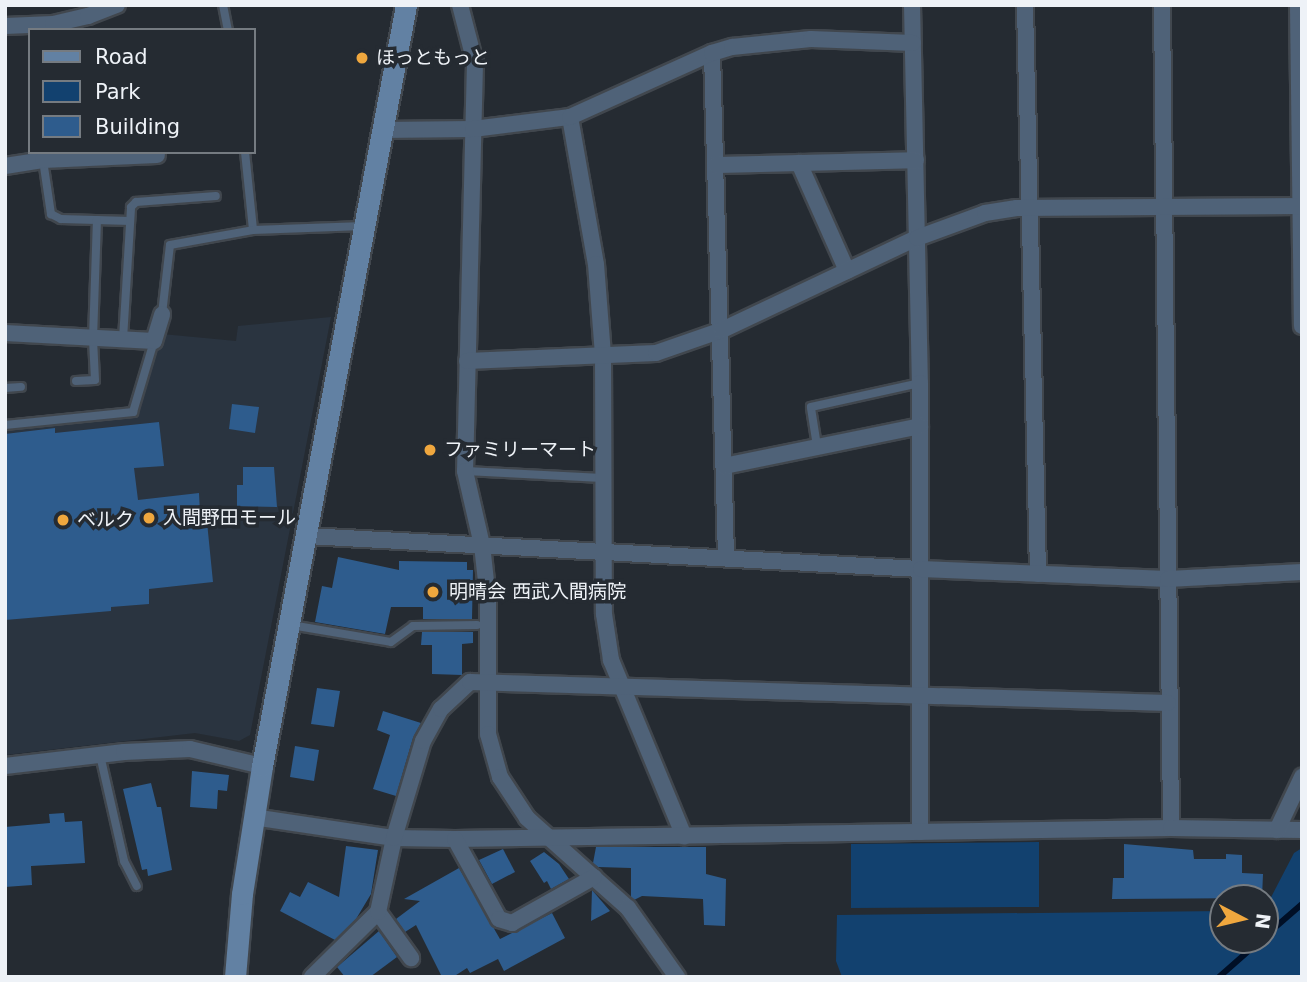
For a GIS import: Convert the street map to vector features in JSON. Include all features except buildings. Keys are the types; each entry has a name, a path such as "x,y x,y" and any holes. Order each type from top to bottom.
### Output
{"street":[{"path":"5,26 53,24 88,16 117,5"},
{"path":"235,977 242,894 253,817 406,5"},
{"path":"460,5 475,63 465,471 482,545 488,599 485,718 500,776 527,818 628,908 677,977"},
{"path":"912,5 920,383 920,832"},
{"path":"1024,5 1038,574"},
{"path":"1163,5 1171,828"},
{"path":"1298,5 1302,326"},
{"path":"382,130 473,129 570,117 712,53 776,40 913,43"},
{"path":"712,53 722,330 726,558"},
{"path":"570,117 596,264 603,355 604,614 611,660 684,836"},
{"path":"5,166 43,160 157,155"},
{"path":"716,165 916,160"},
{"path":"799,163 847,271"},
{"path":"467,361 656,353 722,330 918,238 985,213 1028,208 1301,206"},
{"path":"5,333 154,341 162,314"},
{"path":"724,466 920,426"},
{"path":"307,536 920,569 1167,579 1302,572"},
{"path":"312,977 378,912 394,838 417,756 441,709 470,682 1168,703"},
{"path":"5,766 100,755 190,749 262,766"},
{"path":"1277,830 1302,777"},
{"path":"253,817 394,838 455,839 1171,828 1302,830"},
{"path":"455,839 499,919 512,923 594,877"},
{"path":"378,912 411,958"}],"lane":[{"path":"223,5 228,28"},
{"path":"245,154 253,230"},
{"path":"43,160 51,214 61,219 130,221"},
{"path":"123,339 131,207 135,201 216,196"},
{"path":"76,381 95,380 93,339 97,220"},
{"path":"162,314 170,245 253,230 363,226"},
{"path":"5,425 133,412 154,341"},
{"path":"817,446 811,407 920,383"},
{"path":"5,388 21,387"},
{"path":"465,471 603,478"},
{"path":"290,625 391,642 413,626 477,625"},
{"path":"100,755 124,861 137,886"}],"shaded area":[{"name":"入間野田モール","path":"331,317 250,735 239,741 195,733 5,755 5,429 136,416 162,334 236,341 238,326"}],"green space":[{"path":"1039,842 1039,907 851,908 851,844"},
{"path":"1302,848 1302,972 1299,977 842,977 836,961 837,915 1209,911 1209,954 1279,954 1278,884 1294,853"}],"waterway":[{"path":"1279,924 1302,904"},
{"path":"1219,977 1245,954"}],"place":[{"name":"ほっともっと","path":"362,58"},
{"name":"ファミリーマート","path":"430,450"},
{"name":"入間野田モール","path":"149,518"},
{"name":"ベルク","path":"63,520"},
{"name":"明晴会 西武入間病院","path":"433,592"}]}
